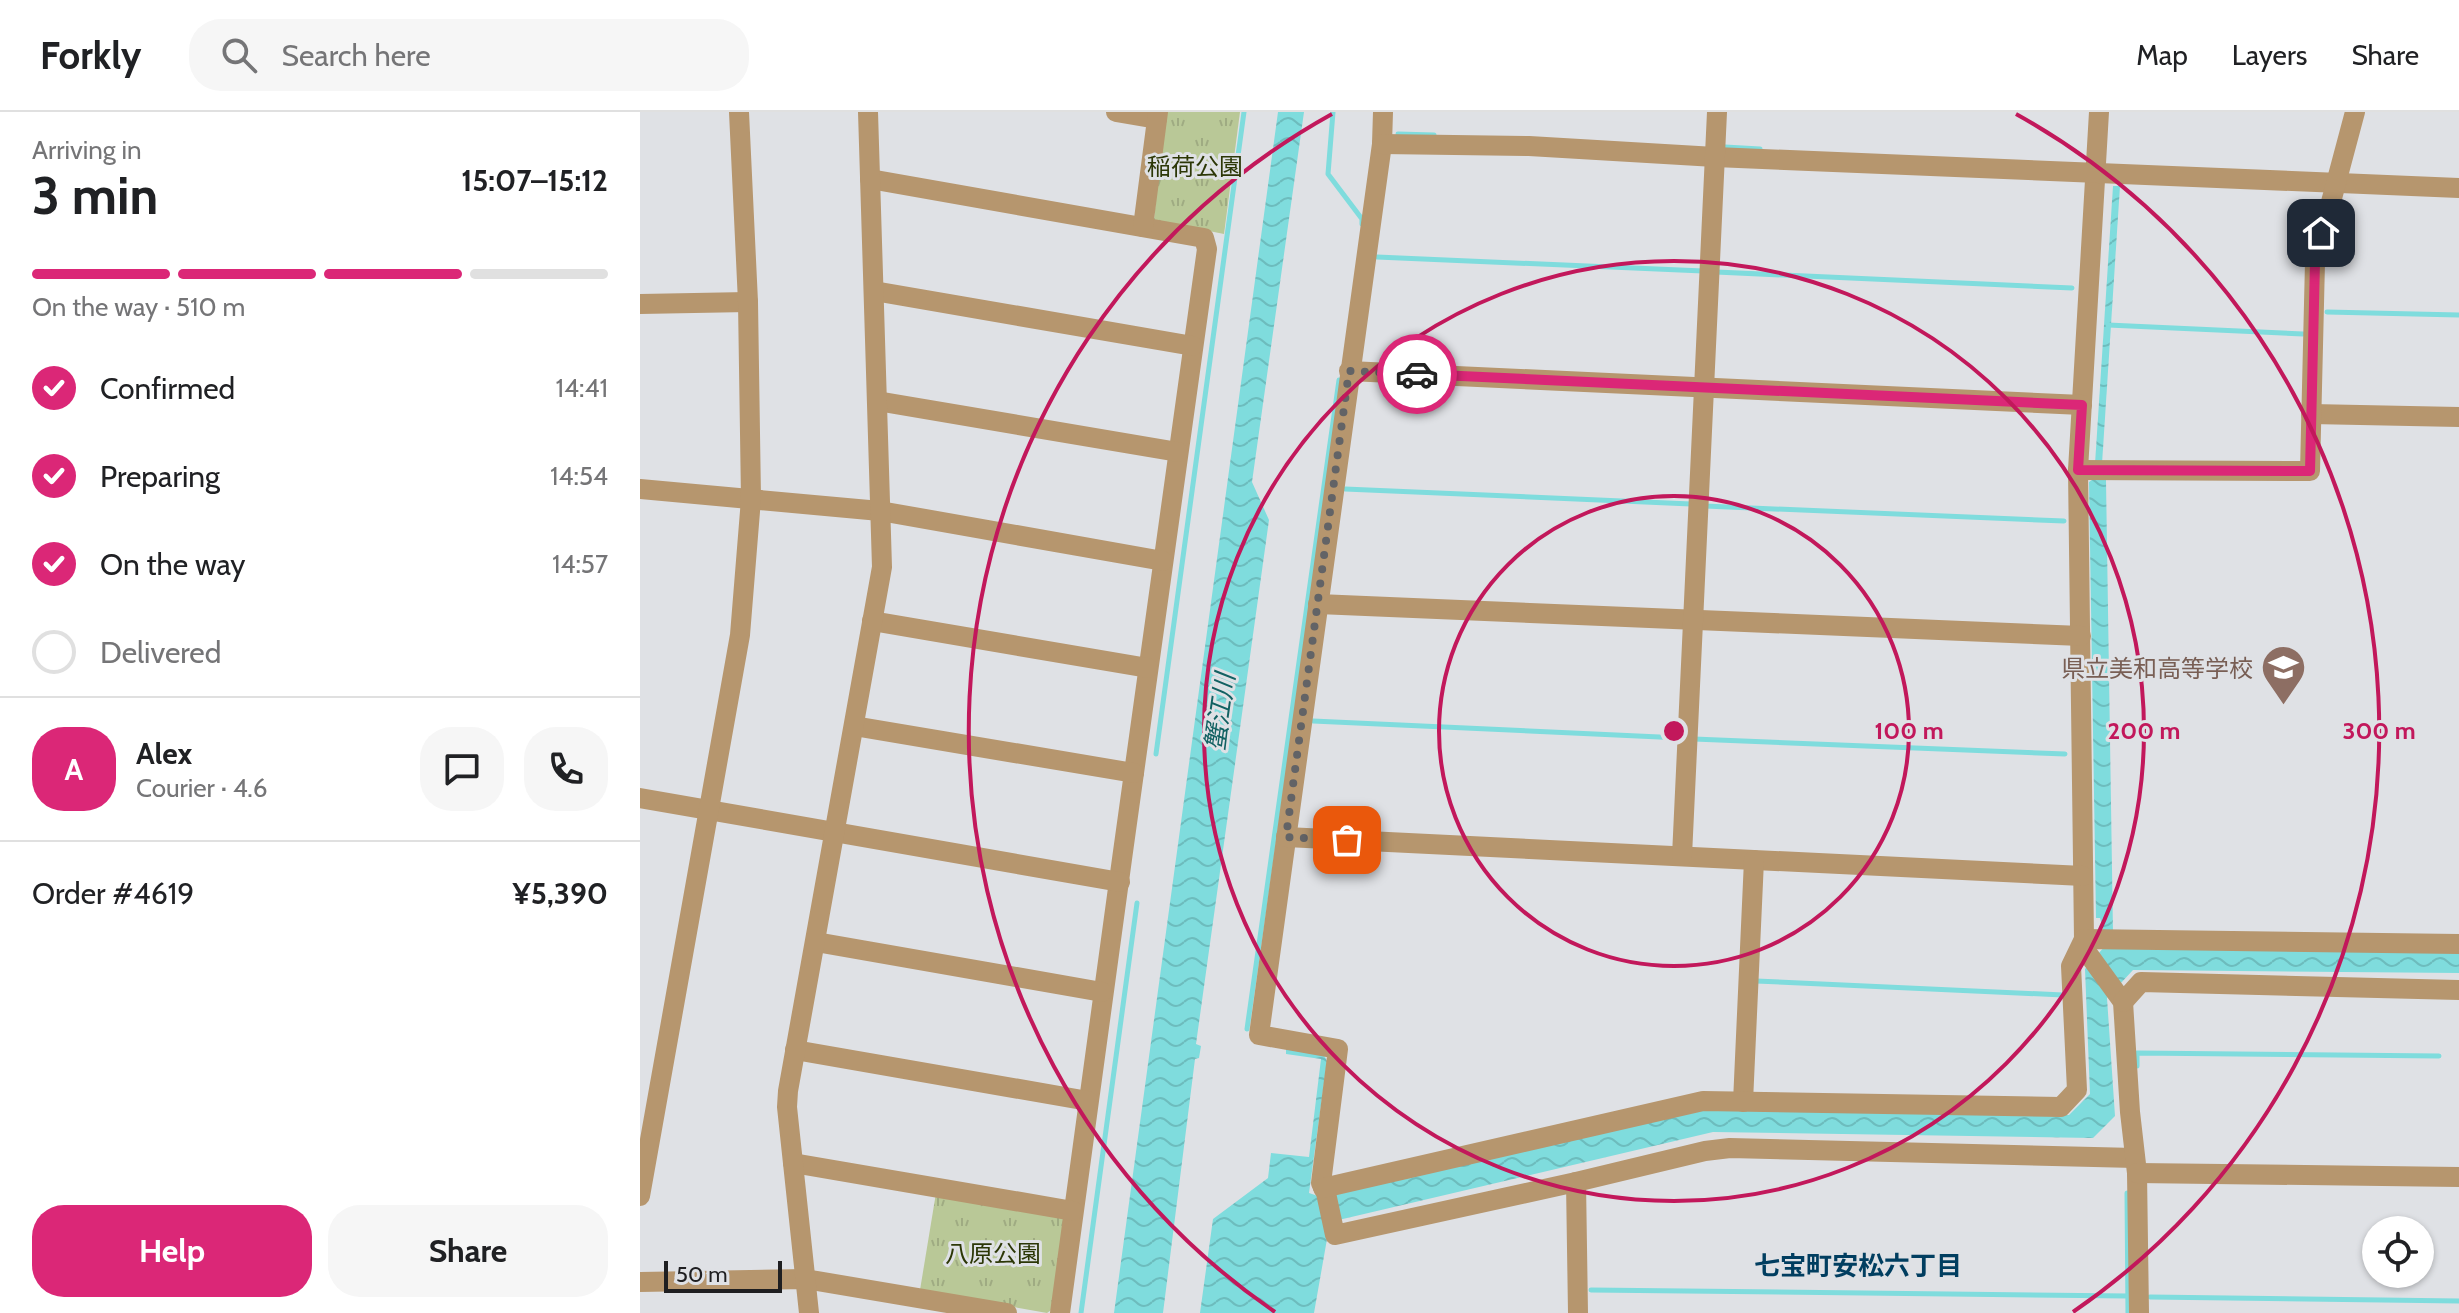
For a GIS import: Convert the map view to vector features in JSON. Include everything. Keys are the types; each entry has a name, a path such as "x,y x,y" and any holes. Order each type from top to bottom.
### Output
{"street":[{"path":"640,1196 646,1129 710,809 740,635 751,499 748,302 739,112"},
{"path":"809,1313 787,1107 882,567 868,112"},
{"path":"1116,112 1158,116 1143,227"},
{"path":"1383,112 1382,144 1259,1035 1338,1049 1321,1183 1335,1235 1705,1151 1730,1148 2459,1177"},
{"path":"1682,856 1717,112"},
{"path":"2099,112 2078,470 2085,945 2121,1000 2136,1165 2139,1313"},
{"path":"2078,470 2310,471 2315,262 2355,112"},
{"path":"1382,144 1529,146 1715,157 2459,188"},
{"path":"870,179 1204,238 1207,249 1060,1313"},
{"path":"874,291 1193,346"},
{"path":"640,304 748,302"},
{"path":"1349,371 2082,405"},
{"path":"877,401 1178,452"},
{"path":"2311,414 2459,417"},
{"path":"640,489 880,511 1163,561"},
{"path":"1318,604 2081,636"},
{"path":"872,621 1148,668"},
{"path":"854,726 1134,773"},
{"path":"640,798 1120,882"},
{"path":"1286,837 2083,876"},
{"path":"1743,1102 1754,860"},
{"path":"816,942 1102,992"},
{"path":"2085,945 2459,944"},
{"path":"1325,1190 1703,1101 2061,1107 2077,1090 2071,966 2085,945"},
{"path":"2121,1000 2141,982 2459,990"},
{"path":"795,1050 1088,1101"},
{"path":"793,1163 1073,1211"},
{"path":"1576,1182 1578,1313"},
{"path":"640,1282 805,1279 1007,1313"}],"green space":[{"name":"稲荷公園","path":"1164,112 1240,112 1224,234 1154,220"},
{"name":"八原公園","path":"936,1193 1060,1215 1065,1222 1054,1308 1047,1313 920,1290"}],"water":[{"name":"蟹江川","path":"1278,112 1304,112 1252,482 1269,520 1196,1044 1201,1046 1199,1058 1195,1059 1163,1313 1114,1313"},
{"path":"2113,186 2120,186 2102,464 2095,464"},
{"path":"2096,477 2106,480 2113,933 2104,933 2100,918 2096,918 2089,482"},
{"path":"2105,946 2459,950 2459,973 2133,970 2107,998 2115,1116 2093,1138 1713,1132 1330,1222 1314,1313 1200,1313 1213,1219 1268,1178 1271,1153 1309,1157 1321,1059 1286,1054 1286,1049 1324,1055 1327,1061 1309,1193 1321,1197 1710,1109 2069,1115 2090,1094 2085,969"}],"waterway":[{"path":"1156,754 1244,112"},
{"path":"1333,112 1328,174 1362,219 1362,224"},
{"path":"1398,134 1434,135"},
{"path":"1725,147 1760,149"},
{"path":"1377,257 1703,271"},
{"path":"1716,272 2072,288"},
{"path":"2327,312 2459,315"},
{"path":"2108,325 2303,334"},
{"path":"1247,1029 1339,380"},
{"path":"1345,489 1691,504"},
{"path":"1705,506 2064,521"},
{"path":"1313,721 1681,738"},
{"path":"1694,739 2065,754"},
{"path":"1081,1313 1137,903"},
{"path":"1756,981 2063,995"},
{"path":"2137,1066 2137,1053 2439,1056"},
{"path":"2127,1193 2128,1313"},
{"path":"1591,1290 2128,1296"},
{"path":"2150,1297 2459,1301"}],"way so far":[{"path":"1347,840 1286,837 1349,371 1417,374"}],"place":[{"name":"県立美和高等学校","path":"2284,707"}],"district":[{"name":"七宝町安松六丁目","path":"1858,1266"}],"route":[{"path":"1417,374 2082,405 2078,470 2310,471 2315,262 2321,233"}]}
